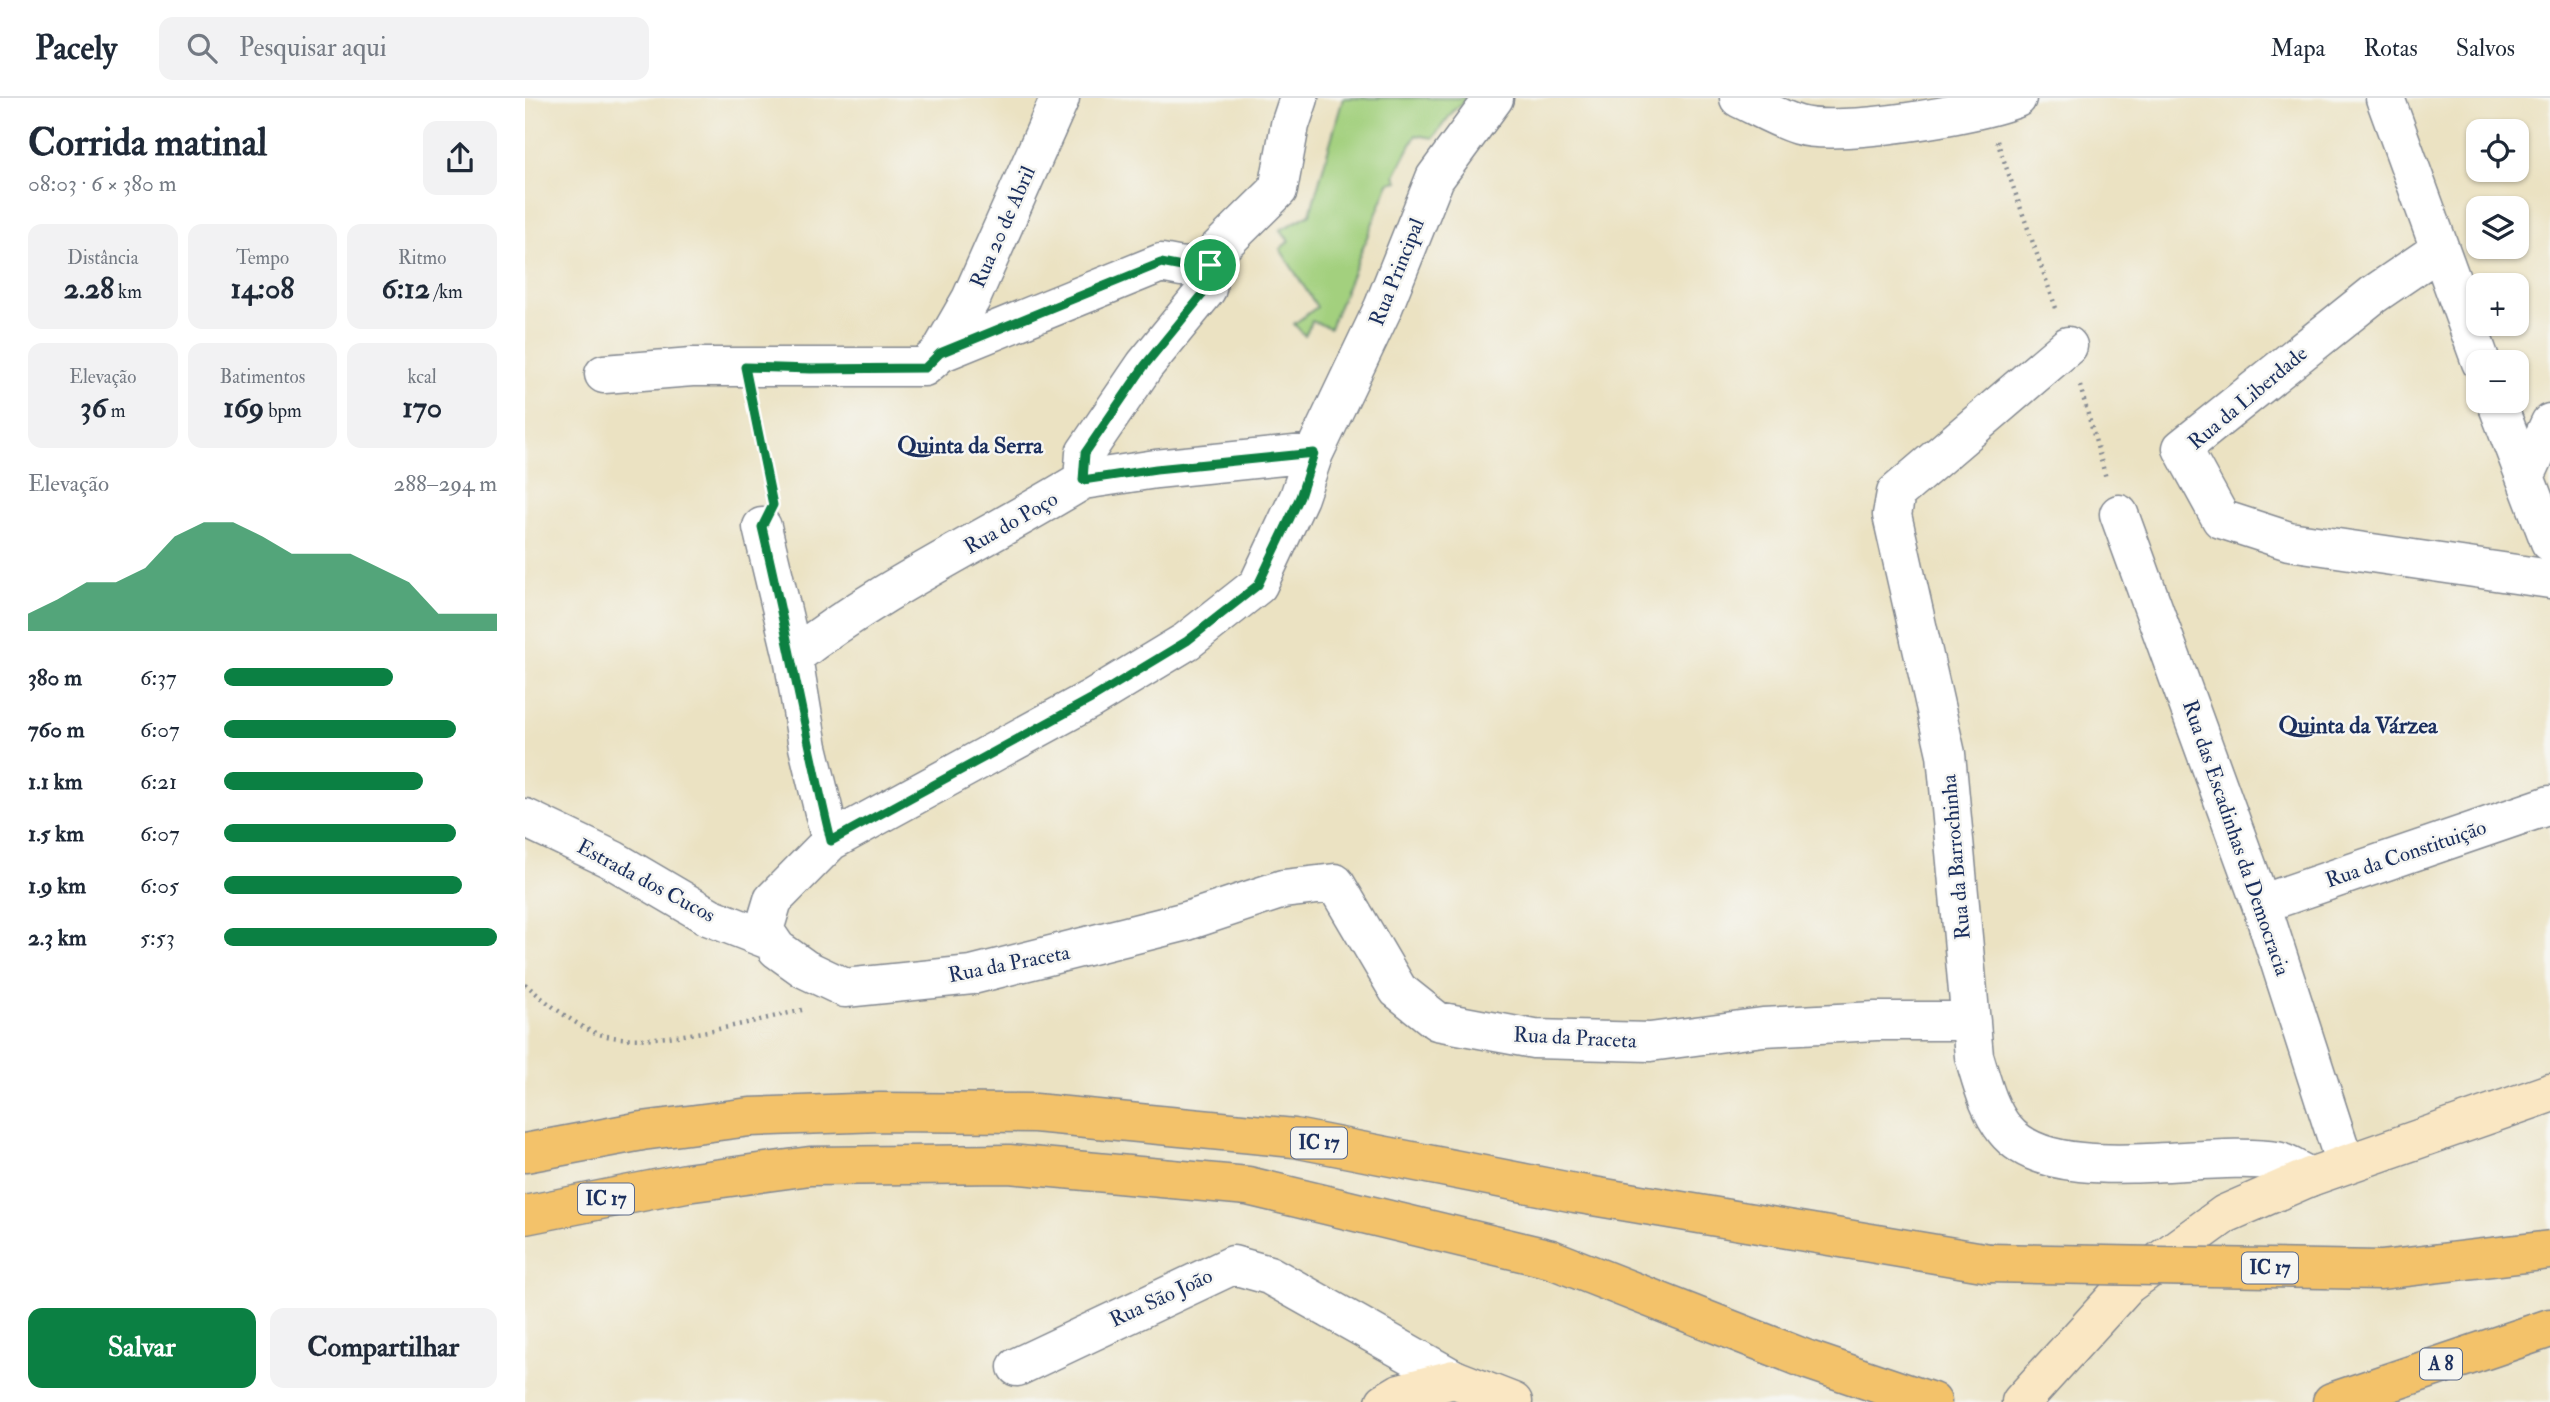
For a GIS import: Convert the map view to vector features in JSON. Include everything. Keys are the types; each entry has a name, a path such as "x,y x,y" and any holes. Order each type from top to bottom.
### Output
{"highway":[{"name":"IC 17","path":"525,1153 642,1131 750,1117 880,1112 1035,1112 1294,1138 1575,1193 1989,1262 2381,1270 2550,1250"},
{"name":"IC 17","path":"525,1215 686,1183 810,1166 1009,1164 1248,1186 1551,1259 1808,1360 1932,1402"},
{"name":"A 8","path":"2332,1402 2550,1328"}],"street":[{"name":"Rua 20 de Abril","path":"940,353 971,299 1060,98"},
{"path":"1299,98 1290,125 1278,190 1218,249 1210,265 1207,289 1145,365 1085,453 1083,480 1156,469 1314,453"},
{"name":"Rua Principal","path":"769,940 764,930 773,900 831,841 1091,699 1187,641 1258,585 1300,497 1314,453 1383,308 1435,178 1494,98"},
{"path":"1739,98 1798,125 1849,130 1985,107 2017,98"},
{"path":"2385,98 2476,350"},
{"name":"Rua da Liberdade","path":"2439,250 2373,295 2182,448 2221,519 2289,541 2550,579"},
{"path":"604,374 692,367 925,368 940,353 1161,263 1182,267 1210,265"},
{"name":"Rua da Barrochinha","path":"2068,346 1896,493 1892,515 1946,754 1974,1056 1986,1097 2005,1130 2024,1147 2066,1161 2125,1164 2277,1161 2310,1177"},
{"path":"2501,413 2550,542"},
{"path":"2525,477 2550,423"},
{"name":"Rua do Poço","path":"793,657 893,589 993,535 1083,480"},
{"name":"Rua das Escadinhas da Democracia","path":"2119,514 2261,904 2345,1164"},
{"path":"762,527 793,657 808,747 831,841"},
{"name":"Rua da Constituição","path":"2261,904 2550,805"},
{"name":"Estrada dos Cucos","path":"525,818 613,860 710,917 769,940"},
{"name":"Rua da Praceta","path":"845,988 972,975 1187,922 1283,889 1335,883 1398,990 1437,1021 1534,1039 1650,1042 1763,1027 1876,1021 1971,1021"},
{"path":"769,940 805,969 845,988"},
{"path":"2021,1402 2127,1285 2225,1214 2310,1177 2550,1093"},
{"name":"Rua São João","path":"1017,1367 1233,1265 1269,1275 1454,1379"},
{"path":"1385,1402 1400,1394 1454,1379 1513,1402"}],"path":[{"path":"745,367 773,505 762,527"},
{"path":"525,984 590,1031 619,1039 659,1038 757,1020 822,1005 845,988"}],"green space":[{"path":"1343,98 1470,98 1454,110 1433,138 1416,135 1395,175 1398,181 1389,183 1330,328 1312,321 1305,336 1294,324 1317,307 1280,249 1289,241 1280,230 1310,214"}],"district":[{"name":"Quinta da Serra","path":"970,445"},
{"name":"Quinta da Várzea","path":"2358,725"}],"route":[{"path":"1161,263 1182,267 1210,265 1207,289 1145,365 1085,453 1083,480 1156,469 1314,453 1300,497 1258,585 1187,641 1091,699 831,841 808,747 793,657 762,527 773,505 745,367 925,368 940,353 1161,263"}]}
